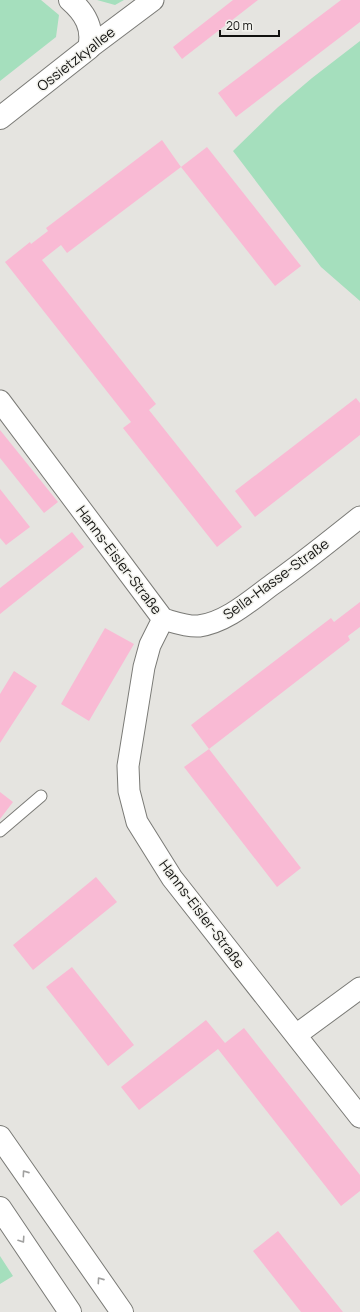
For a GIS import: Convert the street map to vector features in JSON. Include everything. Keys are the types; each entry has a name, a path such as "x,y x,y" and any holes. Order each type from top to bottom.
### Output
{"street":[{"path":"70,0 83,14 90,26 91,39 89,48"},
{"name":"Ossietzkyallee","path":"0,118 153,0"},
{"name":"Hanns-Eisler-Straße","path":"0,402 163,619 150,645 144,667 128,766 129,791 137,822 172,878 360,1117"},
{"name":"Sella-Hasse-Straße","path":"163,619 198,626 221,620 243,607 360,517"},
{"path":"296,1035 360,988"},
{"path":"0,1137 122,1312"},
{"path":"0,1208 70,1312"}],"lane":[{"path":"0,831 42,796"}],"green space":[{"path":"0,0 41,0 59,15 56,37 0,81"},
{"path":"97,0 124,0 115,5"},
{"path":"360,41 360,301 321,267 233,151 278,107 312,78"},
{"path":"0,1256 13,1276 0,1284"}],"building":[{"path":"233,0 258,0 182,59 173,47"},
{"path":"341,0 360,0 360,22 236,117 218,93"},
{"path":"162,140 181,167 67,253 61,245 42,260 156,404 149,410 242,527 217,547 123,428 131,422 5,262 30,242 31,244 48,231 46,228"},
{"path":"207,147 301,266 275,286 181,167"},
{"path":"356,398 360,403 360,435 255,517 235,491"},
{"path":"0,430 58,502 44,513 0,458"},
{"path":"0,489 30,527 6,545 0,538"},
{"path":"72,532 84,547 0,614 0,588"},
{"path":"360,602 360,627 348,636 350,640 209,749 191,725 331,618 334,622"},
{"path":"105,628 134,644 89,721 61,704"},
{"path":"14,671 37,686 0,743 0,694"},
{"path":"209,749 301,868 277,887 184,767"},
{"path":"0,792 13,802 0,819"},
{"path":"96,877 117,902 33,970 13,945"},
{"path":"72,967 134,1045 108,1066 46,987"},
{"path":"206,1020 225,1043 244,1028 360,1175 360,1191 341,1206 218,1049 139,1110 121,1087"},
{"path":"278,1231 343,1312 301,1312 253,1251"}]}
